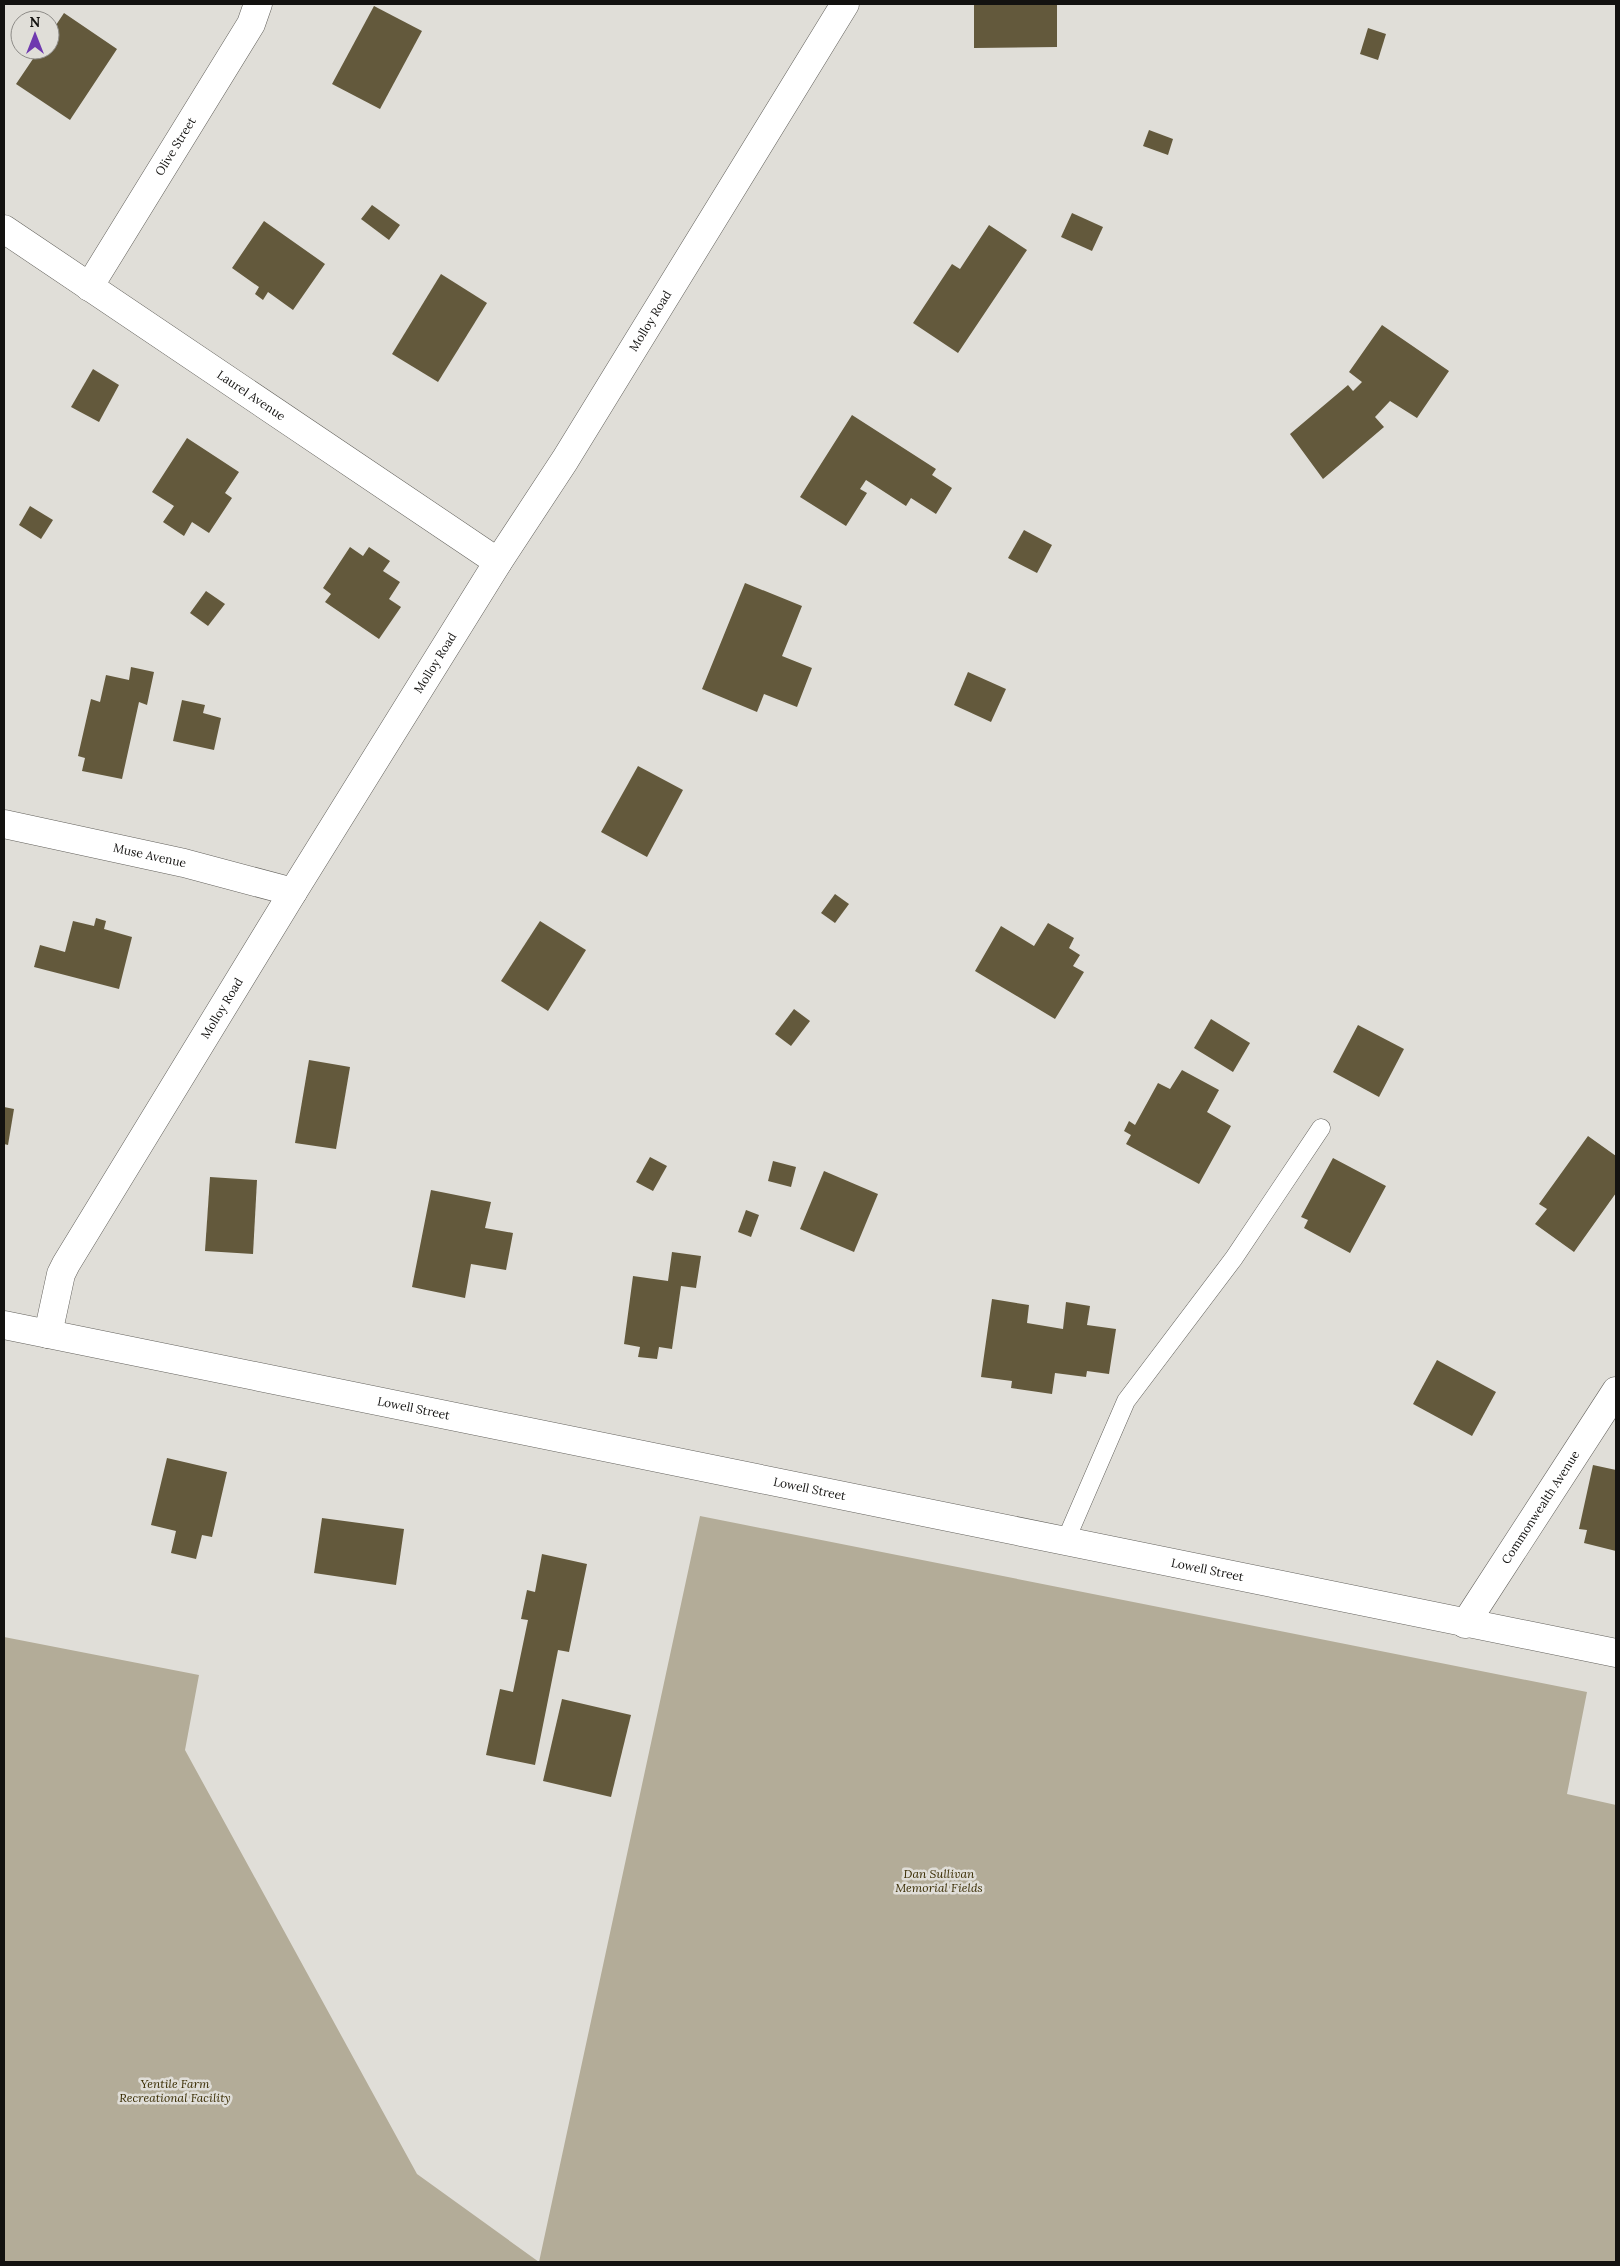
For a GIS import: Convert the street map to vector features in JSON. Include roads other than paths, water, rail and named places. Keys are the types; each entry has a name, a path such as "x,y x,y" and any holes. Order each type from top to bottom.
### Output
{"street":[{"name":"Olive Street","path":"89,287 252,24 258,4"},
{"name":"Molloy Road","path":"48,1334 64,1268 293,892 498,562 565,460 845,4"},
{"name":"Laurel Avenue","path":"4,229 498,562"},
{"name":"Muse Avenue","path":"4,824 241,876 293,892"},
{"name":"Lowell Street","path":"4,1325 1465,1624 1616,1653"},
{"name":"Commonwealth Avenue","path":"1465,1624 1616,1391"}],"lane":[{"path":"1065,1542 1126,1401 1234,1258 1321,1128"}],"park label":[{"name":"Dan Sullivan Memorial Fields","path":"939,1881"},
{"name":"Yentile Farm Recreational Facility","path":"175,2091"}]}
